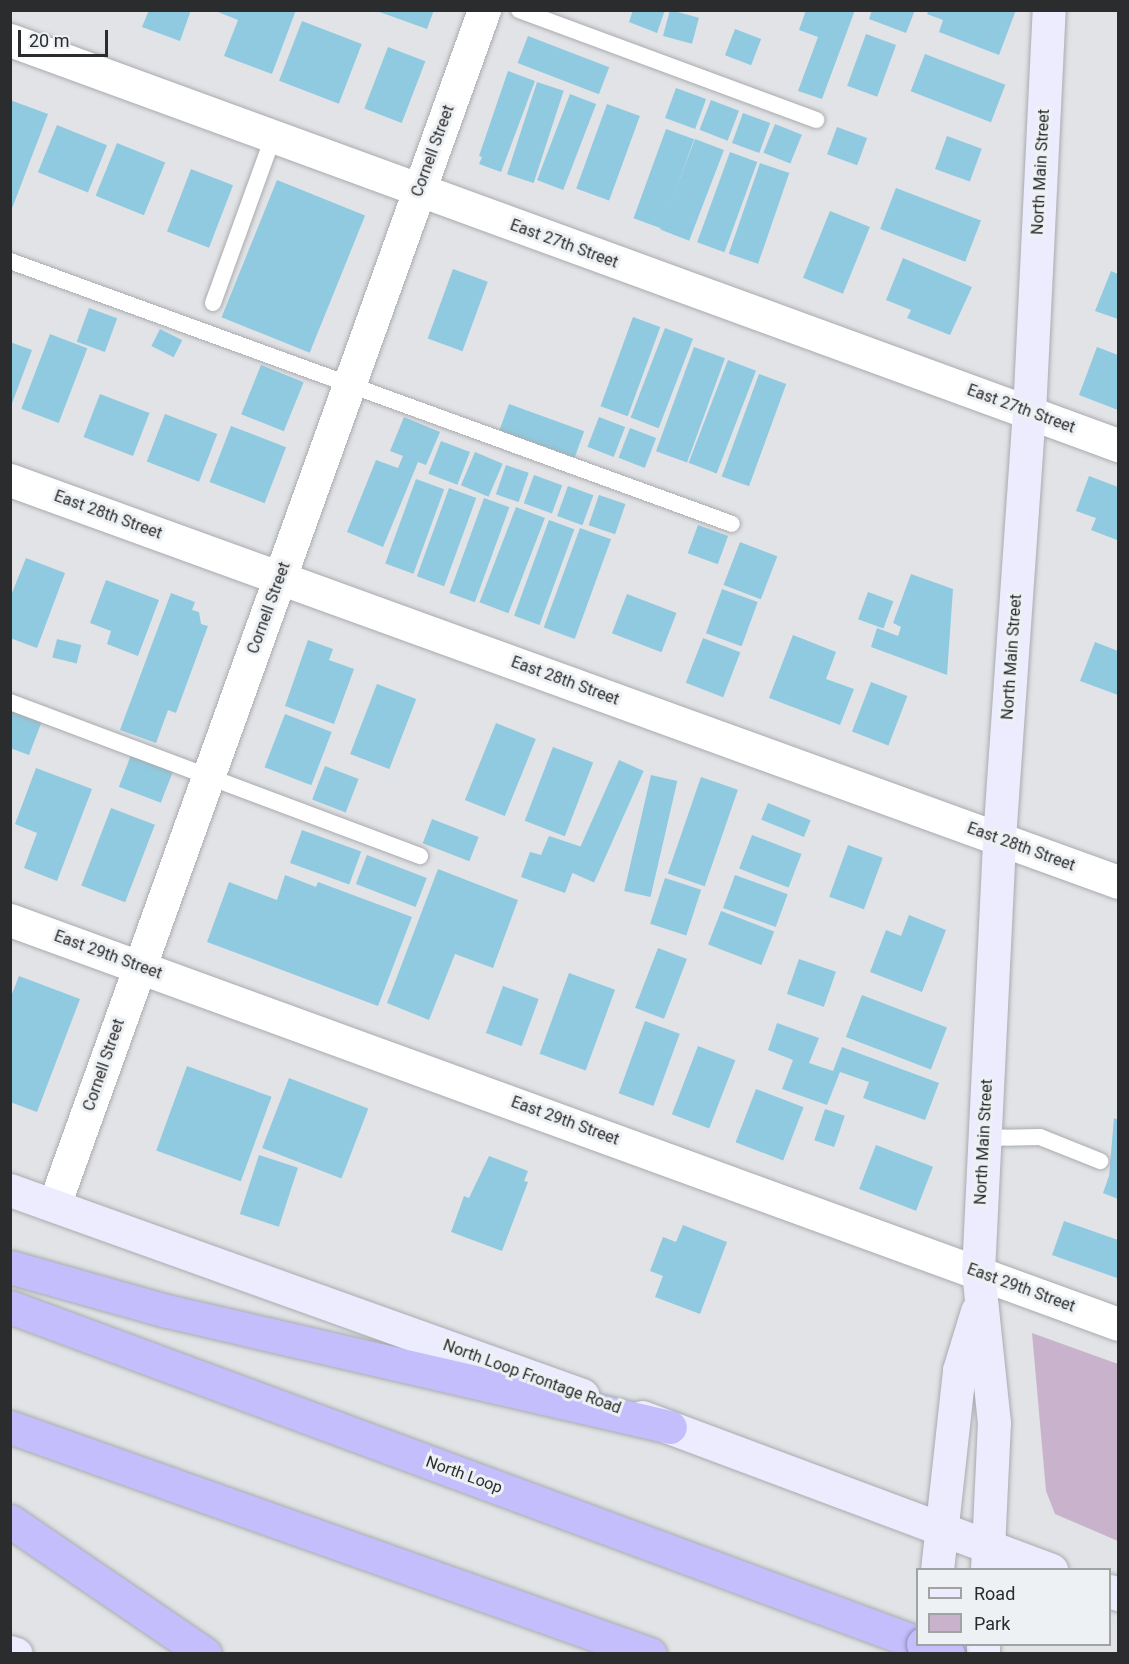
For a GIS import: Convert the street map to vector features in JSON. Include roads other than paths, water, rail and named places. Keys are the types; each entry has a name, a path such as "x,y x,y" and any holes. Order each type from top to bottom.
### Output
{"highway":[{"path":"10,1267 167,1311 670,1427"},
{"name":"North Loop","path":"10,1307 916,1641"},
{"path":"10,1427 650,1653"},
{"path":"10,1521 205,1653"},
{"path":"929,1646 948,1653"}],"main road":[{"name":"North Main Street","path":"987,1558 994,1423 992,1382 979,1288 984,1138 999,839 1029,413 1049,10"},
{"name":"North Loop Frontage Road","path":"10,1190 670,1427 940,1528 987,1558 1045,1568"},
{"name":"North Main Street","path":"938,1568 940,1528 959,1370 979,1288"},
{"path":"10,1652 16,1653"}],"street":[{"name":"Cornell Street","path":"54,1205 484,10"},
{"name":"East 27th Street","path":"10,40 419,192 1119,445"},
{"name":"East 28th Street","path":"10,480 1119,882"},
{"name":"East 29th Street","path":"10,920 139,966 979,1288 1119,1324"}],"lane":[{"path":"519,10 816,120"},
{"path":"213,303 273,137"},
{"path":"10,261 732,524"},
{"path":"10,702 420,856"},
{"path":"984,1138 1040,1137 1100,1161"}]}
